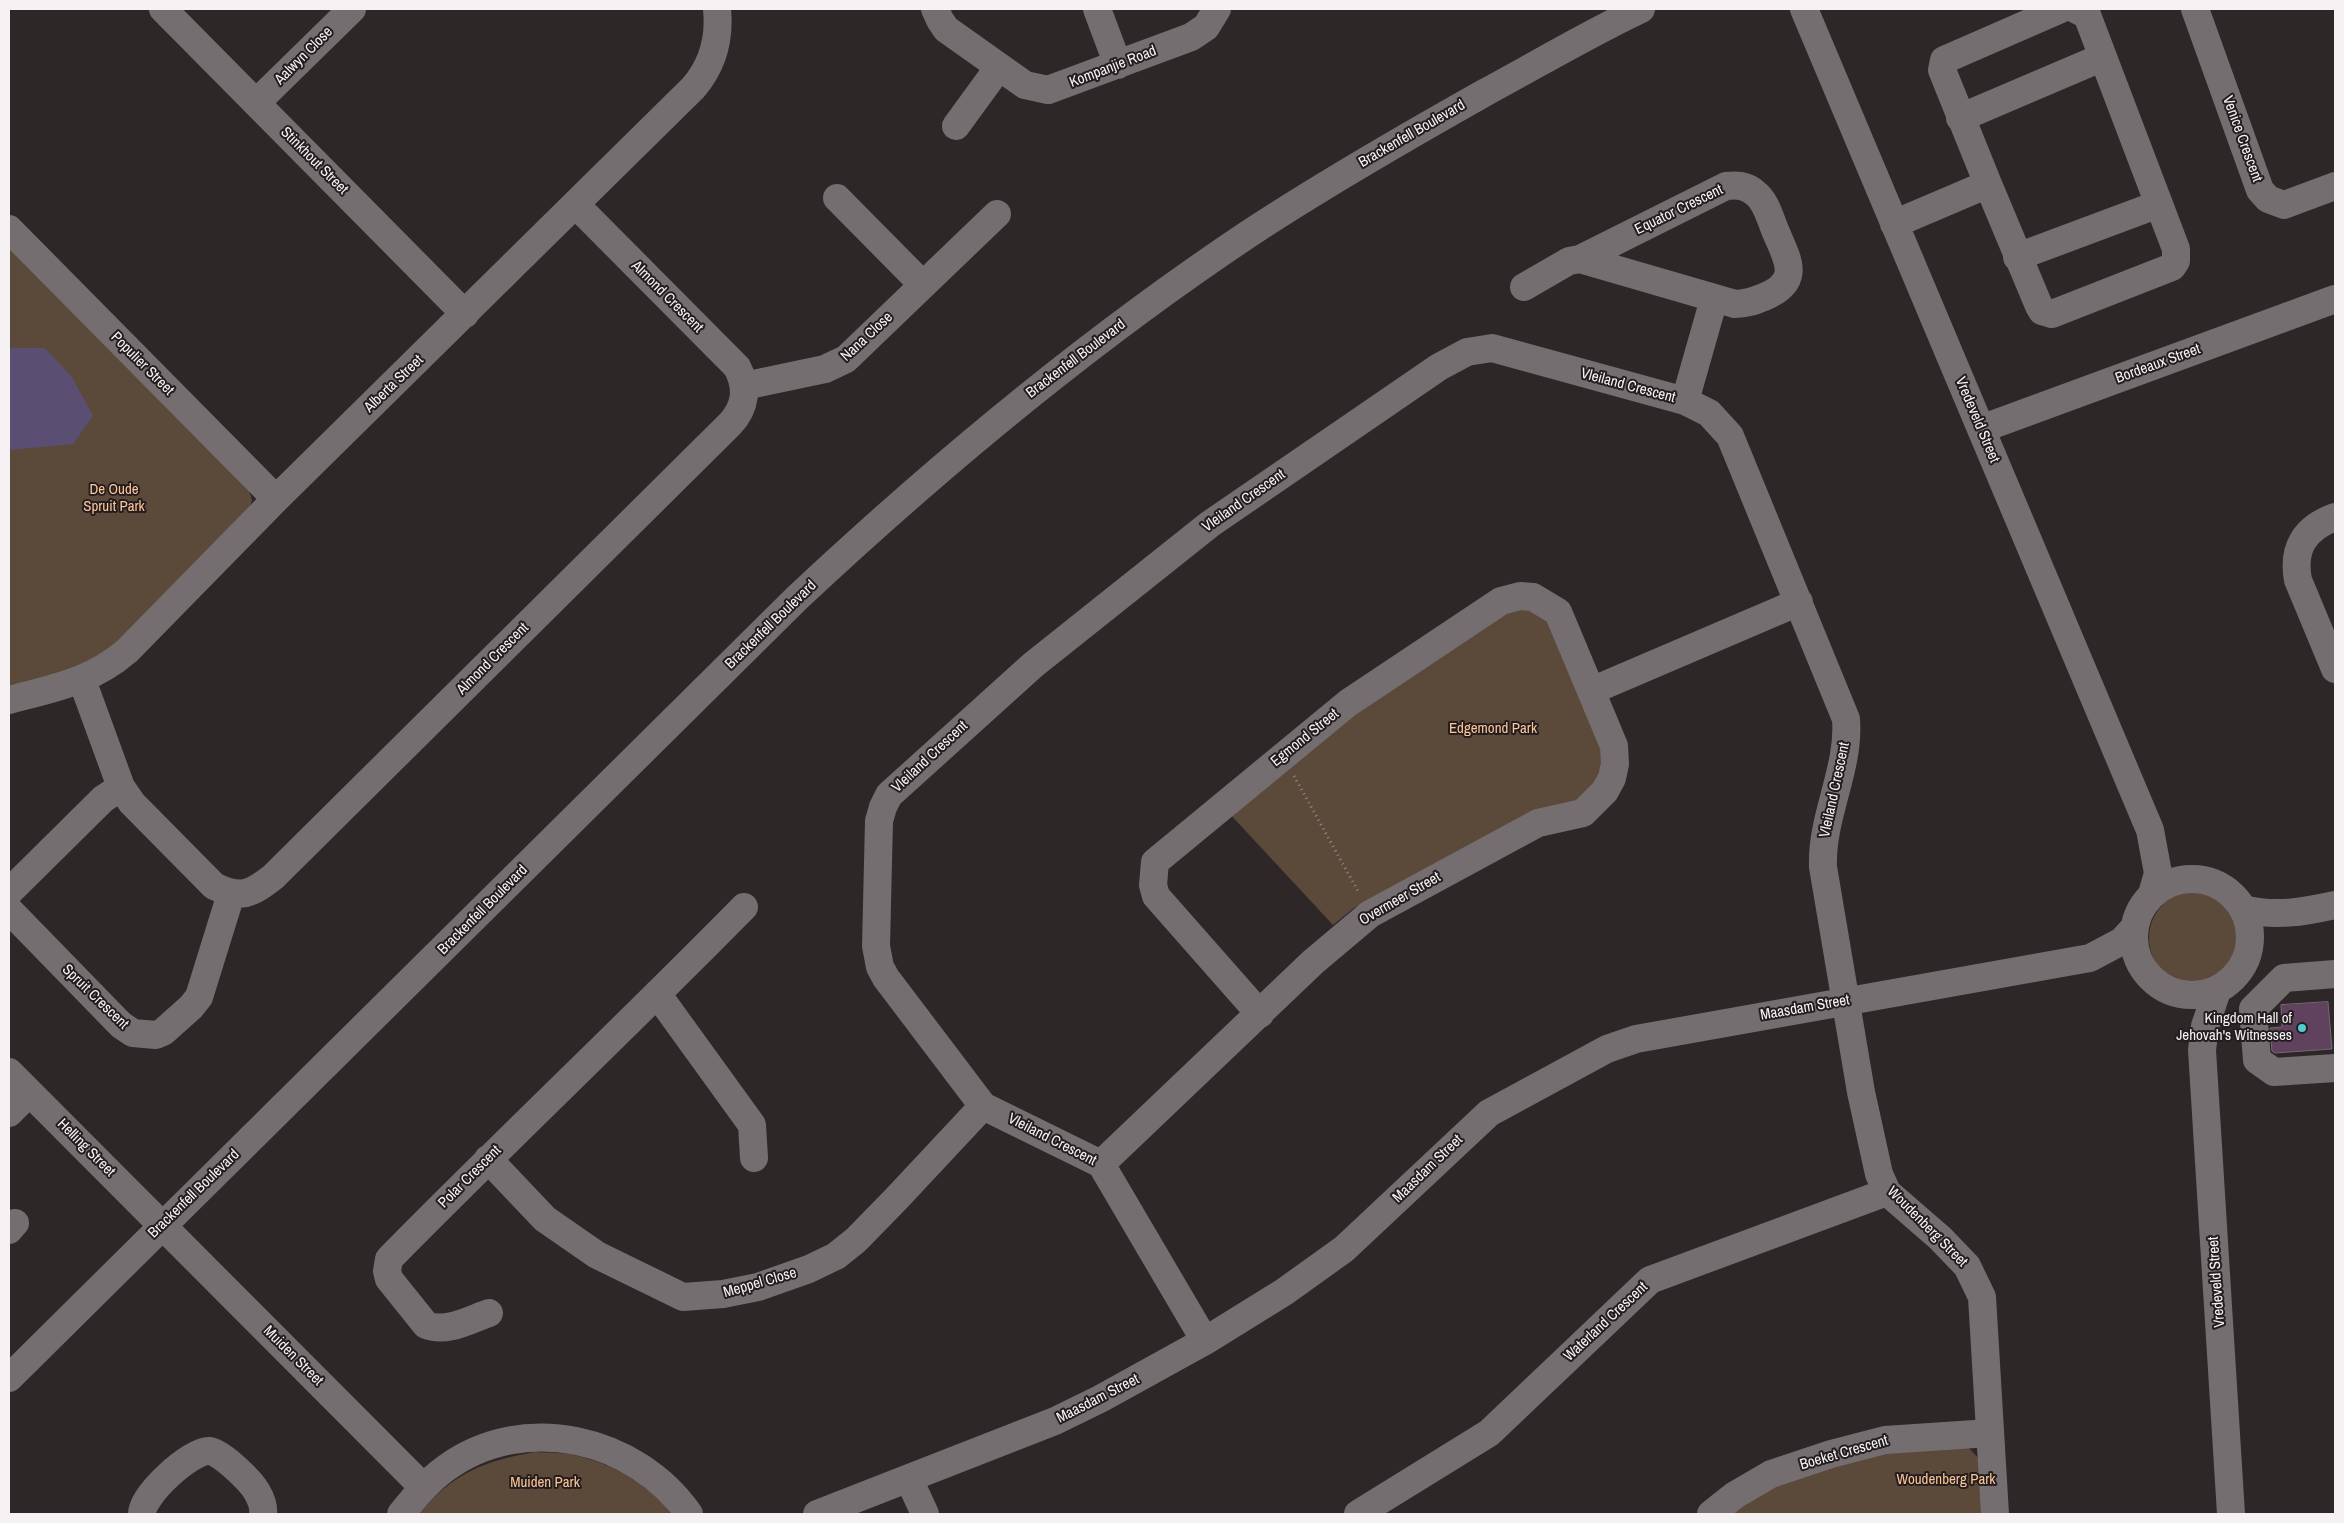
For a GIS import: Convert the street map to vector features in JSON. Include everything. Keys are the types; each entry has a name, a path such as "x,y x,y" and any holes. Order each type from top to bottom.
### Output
{"street":[{"name":"Stinkhout Street","path":"163,9 465,314"},
{"name":"Aalwyn Close","path":"256,103 352,9"},
{"name":"Alberta Street","path":"9,700 82,680 108,667 126,652 276,499 576,205 702,77 714,52 718,37 717,9"},
{"name":"Kompanjie Road","path":"936,9 946,29 1025,85 1048,90 1191,37 1206,26 1217,9"},
{"path":"1097,9 1118,65"},
{"name":"Brackenfell Boulevard","path":"9,1378 797,598 904,499 960,451 1022,400 1140,310 1269,221 1405,137 1599,29 1642,9"},
{"name":"Vredeveld Street","path":"1804,9 2150,830 2176,869 2186,879"},
{"path":"2062,9 1944,60 1942,70 2017,257 2039,306 2042,311 2052,314 2172,267 2176,261 2176,249 2087,15 2075,9"},
{"name":"Venice Crescent","path":"2195,9 2260,190 2268,199 2284,204 2335,186"},
{"path":"1960,118 2103,57"},
{"path":"956,126 999,67"},
{"path":"1894,224 1988,184"},
{"name":"Equator Crescent","path":"1524,287 1569,260 1580,259 1726,186 1744,186 1762,200 1789,265 1788,279 1776,292 1747,303 1734,304 1580,259"},
{"path":"838,198 923,285"},
{"path":"2017,257 2159,204"},
{"name":"Almond Crescent","path":"231,894 244,895 257,890 280,870 730,424 742,407 744,386 737,368 576,205"},
{"name":"Nana Close","path":"744,386 836,365 846,359 997,214"},
{"name":"Populier Street","path":"9,229 276,499"},
{"path":"1685,401 1714,299"},
{"name":"Bordeaux Street","path":"1981,429 2335,299"},
{"name":"Vleiland Crescent","path":"1205,1341 1101,1164 983,1106 886,978 877,956 879,821 889,796 1033,665 1210,524 1439,368 1467,352 1492,348 1685,401 1709,413 1730,436 1846,719 1846,742 1824,831 1822,850 1823,866 1847,1001"},
{"path":"2335,517 2319,523 2304,540 2298,550 2296,570 2298,580 2335,669"},
{"name":"Egmond Street","path":"1260,1014 1156,896 1152,874 1155,862 1348,703 1501,601 1520,596 1533,598 1558,612 1591,690"},
{"path":"1591,690 1799,602"},
{"path":"82,680 121,787 132,803 214,886 231,894"},
{"name":"Overmeer Street","path":"1101,1164 1313,962 1370,914 1538,823 1583,813 1596,801 1605,791 1612,778 1615,764 1614,746 1591,690"},
{"path":"9,892 103,798 121,787"},
{"name":"Vredeveld Street","path":"2150,830 2158,873 2152,894"},
{"path":"2186,879 2202,880 2219,885 2233,895 2243,909 2250,926 2250,945 2245,964 2233,980 2217,991 2197,996 2176,994 2157,984 2142,968 2134,949 2134,928 2140,910 2152,894 2168,884 2186,879"},
{"name":"Spruit Crescent","path":"9,910 120,1025 133,1034 148,1036 163,1032 199,997 231,894"},
{"path":"2243,909 2261,913 2293,914 2335,905"},
{"name":"Polar Crescent","path":"490,1313 452,1327 441,1328 426,1325 388,1278 389,1259 488,1159 658,995 744,907"},
{"path":"2250,945 2278,922 2293,914"},
{"name":"Maasdam Street","path":"2090,958 2122,941 2134,928"},
{"name":"Maasdam Street","path":"817,1514 1055,1421 1100,1399 1205,1341 1284,1292 1344,1249 1479,1120 1511,1099 1607,1049 1636,1038 2090,958 2124,962 2142,968"},
{"path":"2335,974 2284,978 2253,1009 2256,1060 2274,1072 2335,1068"},
{"name":"Vredeveld Street","path":"2217,991 2205,1026 2202,1050 2231,1514"},
{"name":"Vredeveld Street","path":"2176,994 2188,1009 2202,1050"},
{"path":"658,995 752,1125 754,1158"},
{"name":"Woudenberg Street","path":"1847,1001 1872,1152 1879,1174 1888,1192 1967,1266 1976,1281 1982,1298 1995,1514"},
{"name":"Helling Street","path":"9,1072 163,1224"},
{"path":"9,1113 29,1093"},
{"name":"Meppel Close","path":"488,1159 546,1219 597,1255 684,1297 723,1294 758,1286 809,1268 836,1256 856,1240 898,1198 983,1106"},
{"name":"Waterland Crescent","path":"1358,1514 1489,1433 1650,1280 1888,1192"},
{"name":"Muiden Street","path":"163,1224 423,1487"},
{"name":"Boeket Crescent","path":"1711,1514 1735,1495 1771,1474 1840,1452 1885,1440 1990,1433"},
{"path":"402,1514 423,1487 454,1463 476,1452 506,1441 538,1437 569,1439 600,1446 629,1459 656,1477 678,1500 688,1514"},
{"path":"142,1514 150,1494 192,1455 208,1451 218,1452 256,1490 260,1498 263,1514"},
{"path":"910,1479 925,1514"}],"path":[{"path":"1283,756 1370,914"}],"green space":[{"name":"De Oude Spruit Park","path":"9,245 248,487 252,500 250,508 120,641 91,664 9,689"},
{"name":"Edgemond Park","path":"1530,607 1549,621 1602,747 1601,770 1593,786 1581,800 1536,812 1354,908 1333,925 1228,812 1336,721 1501,609"},
{"path":"2196,891 2214,895 2229,905 2239,920 2243,938 2239,956 2229,971 2214,981 2196,985 2178,981 2163,971 2153,956 2149,938 2153,920 2163,905 2178,895"},
{"name":"Woudenberg Park","path":"1968,1447 1980,1460 1984,1514 1728,1514 1757,1491 1870,1452"},
{"name":"Muiden Park","path":"535,1452 574,1455 615,1469 641,1484 671,1514 419,1514 444,1488 471,1471 500,1460"}],"shaded area":[{"path":"9,348 45,348 72,377 93,416 73,444 9,450"}],"building":[{"name":"Kingdom Hall of Jehovah's Witnesses","path":"2328,1002 2332,1049 2275,1053 2272,1051 2270,1028 2282,1027 2281,1005"}],"place":[{"name":"Kingdom Hall of Jehovah's Witnesses","path":"2302,1028"}]}
